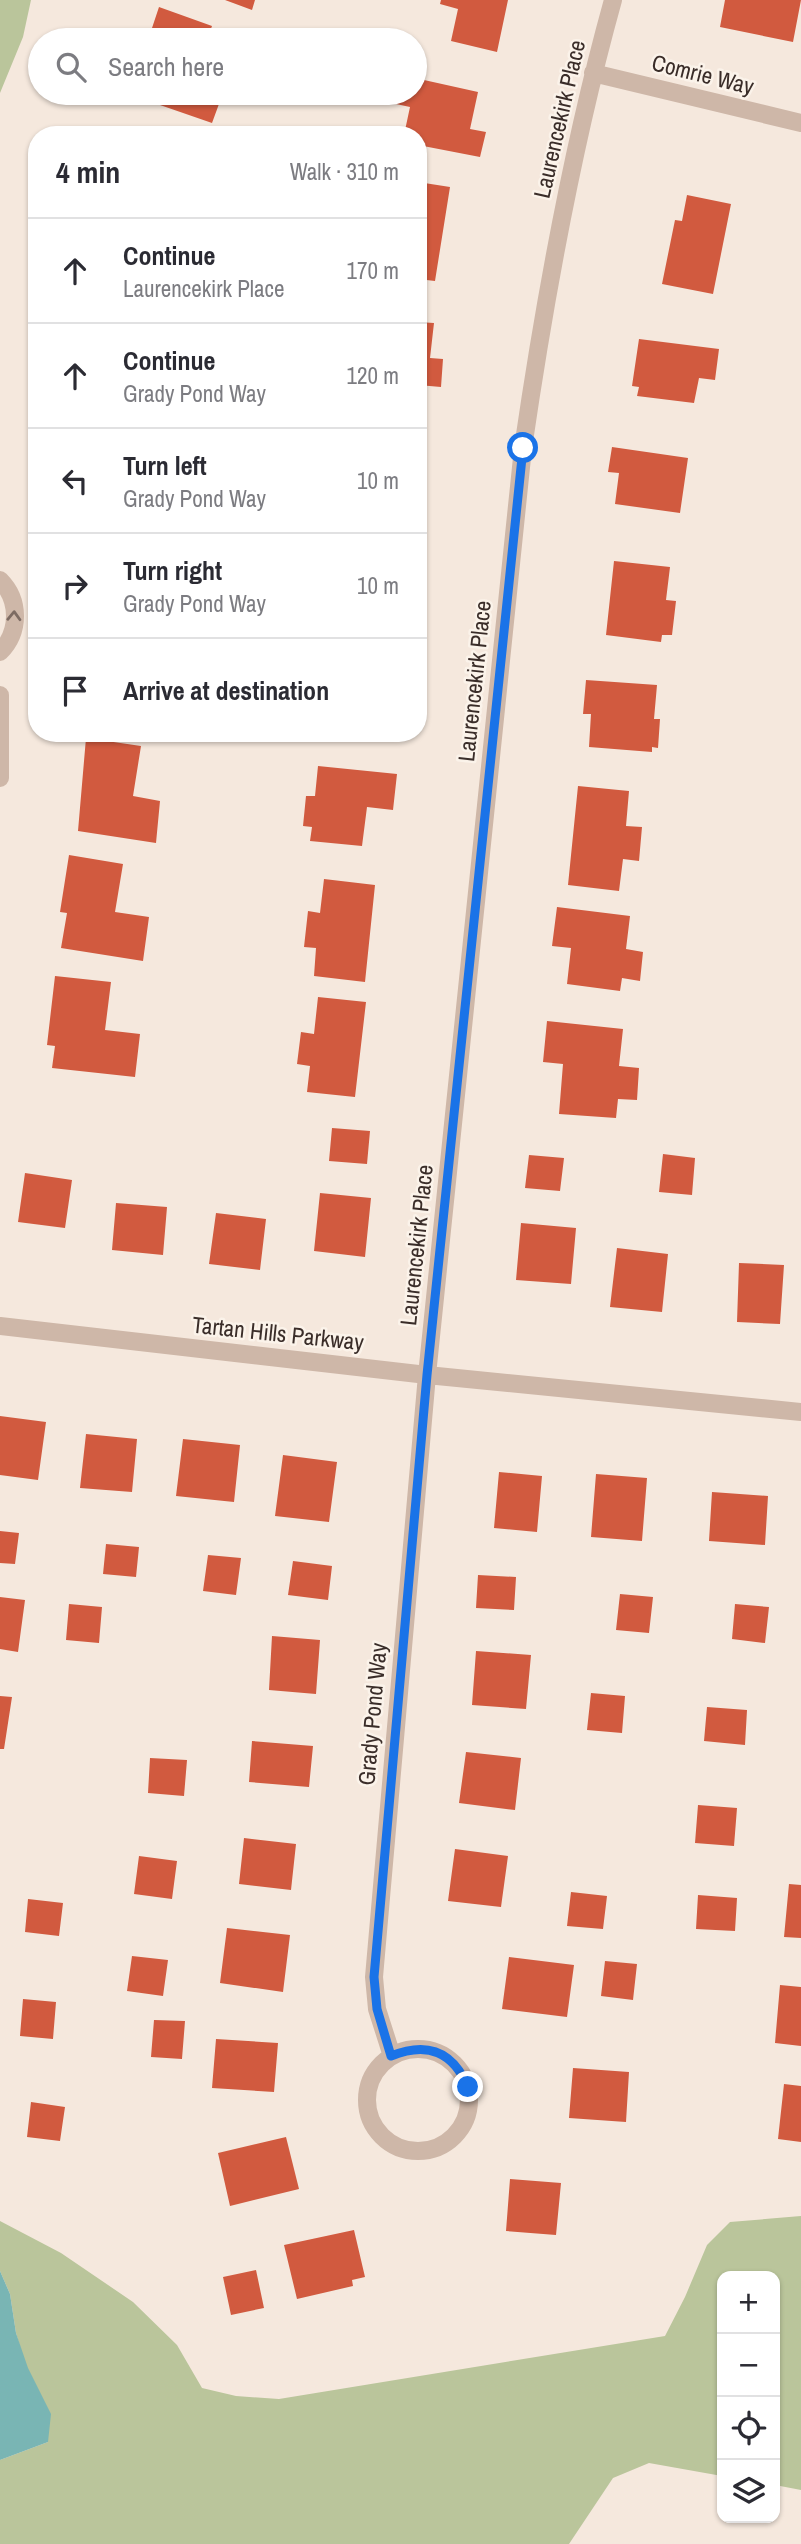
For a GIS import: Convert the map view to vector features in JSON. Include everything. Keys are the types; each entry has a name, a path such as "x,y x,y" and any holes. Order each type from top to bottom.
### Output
{"street":[{"name":"Laurencekirk Place","path":"427,1375 523,448 542,312 593,73 613,0"},
{"name":"Comrie Way","path":"593,73 801,123"},
{"path":"0,580 14,602 15,620 12,636 0,652"},
{"path":"0,695 0,778"},
{"name":"Tartan Hills Parkway","path":"0,1326 427,1375 801,1412"},
{"name":"Grady Pond Way","path":"391,2056 377,2009 374,1977 427,1375"},
{"path":"406,2050 430,2050 452,2060 462,2073 468,2087 470,2103 466,2119 446,2144 430,2150 414,2151 398,2147 385,2139 374,2126 368,2111 370,2080 379,2066 391,2056 406,2050"}],"green space":[{"path":"0,0 31,0 23,37 0,93"},
{"path":"801,2216 801,2490 780,2486 780,2271 717,2271 717,2475 649,2463 613,2478 569,2544 0,2544 0,2460 48,2442 16,2333 10,2294 0,2271 0,2221 61,2253 133,2302 177,2345 202,2388 236,2396 279,2399 665,2336 707,2245 730,2222"}],"water":[{"path":"0,2271 10,2294 16,2333 28,2368 51,2414 48,2442 0,2460"}],"building":[{"path":"225,0 255,0 252,10"},
{"path":"441,0 508,0 497,52 451,41 458,9 440,4"},
{"path":"725,0 801,0 793,42 720,27"},
{"path":"159,7 212,26 211,28 152,28"},
{"path":"427,81 478,92 470,129 486,132 480,157 427,147 427,126 406,126 410,107 401,105 427,105"},
{"path":"160,105 219,105 212,123"},
{"path":"427,183 450,187 435,281 427,280"},
{"path":"687,195 731,204 713,294 662,284 675,220 682,221"},
{"path":"427,323 434,323 430,358 443,359 441,387 427,386"},
{"path":"639,339 719,349 715,380 699,378 694,403 637,396 639,387 632,386"},
{"path":"612,447 688,458 680,513 615,504 619,473 608,472"},
{"path":"614,561 670,567 666,600 676,601 672,635 662,635 661,642 606,635"},
{"path":"586,680 657,685 654,719 660,719 658,748 652,747 652,752 589,747 591,714 583,714"},
{"path":"86,742 141,746 133,796 160,801 156,843 78,831"},
{"path":"318,766 397,774 393,810 367,807 362,846 310,841 312,827 303,826 306,796 315,796"},
{"path":"578,786 629,791 626,826 642,827 639,861 623,859 619,891 568,885"},
{"path":"69,855 123,864 115,912 149,917 143,961 61,948 67,913 60,912"},
{"path":"324,879 375,885 365,982 314,976 316,948 304,947 308,911 320,913"},
{"path":"557,907 630,916 626,949 643,952 640,981 622,978 620,991 567,984 571,948 552,946"},
{"path":"55,976 111,982 105,1030 140,1034 135,1077 52,1068 55,1046 47,1045"},
{"path":"318,997 366,1002 355,1097 307,1092 310,1066 297,1064 301,1032 314,1034"},
{"path":"547,1021 623,1029 619,1066 639,1068 637,1100 618,1099 616,1118 559,1114 563,1064 543,1062"},
{"path":"332,1128 370,1131 367,1164 329,1161"},
{"path":"663,1154 695,1158 692,1195 659,1192"},
{"path":"529,1155 564,1158 560,1191 525,1188"},
{"path":"25,1173 72,1180 65,1228 18,1222"},
{"path":"320,1193 371,1198 365,1257 314,1251"},
{"path":"116,1203 167,1207 163,1255 112,1250"},
{"path":"216,1213 266,1219 260,1270 209,1264"},
{"path":"521,1223 576,1228 571,1284 516,1280"},
{"path":"617,1248 668,1254 662,1312 610,1307"},
{"path":"739,1263 784,1265 780,1324 737,1322"},
{"path":"0,1416 46,1422 38,1480 0,1475"},
{"path":"86,1434 137,1439 132,1492 80,1488"},
{"path":"183,1439 240,1445 234,1502 176,1496"},
{"path":"283,1455 337,1462 329,1522 275,1516"},
{"path":"499,1472 542,1476 537,1532 494,1528"},
{"path":"596,1474 647,1478 642,1541 591,1537"},
{"path":"712,1492 768,1496 765,1545 709,1541"},
{"path":"0,1531 19,1533 15,1564 0,1563"},
{"path":"106,1544 139,1547 136,1577 103,1574"},
{"path":"208,1555 241,1558 236,1595 203,1591"},
{"path":"293,1561 332,1566 328,1600 288,1595"},
{"path":"478,1575 516,1577 514,1610 476,1608"},
{"path":"620,1594 653,1597 649,1633 616,1630"},
{"path":"0,1597 25,1600 18,1652 0,1649"},
{"path":"69,1604 102,1607 99,1643 66,1640"},
{"path":"735,1604 769,1607 765,1643 732,1639"},
{"path":"272,1636 320,1640 316,1694 269,1690"},
{"path":"476,1651 531,1655 526,1709 472,1705"},
{"path":"591,1693 625,1696 622,1733 587,1730"},
{"path":"0,1696 12,1697 4,1749 0,1749"},
{"path":"707,1707 747,1710 745,1745 704,1741"},
{"path":"252,1741 313,1746 309,1787 249,1782"},
{"path":"466,1752 521,1758 515,1810 459,1803"},
{"path":"150,1758 187,1760 184,1796 148,1793"},
{"path":"698,1805 737,1808 734,1846 695,1843"},
{"path":"244,1838 296,1844 291,1890 239,1884"},
{"path":"455,1849 508,1856 501,1907 448,1901"},
{"path":"139,1856 177,1861 172,1899 134,1894"},
{"path":"789,1884 801,1885 801,1938 784,1937"},
{"path":"571,1892 607,1896 603,1929 567,1926"},
{"path":"698,1895 737,1898 735,1931 696,1929"},
{"path":"28,1899 63,1903 59,1936 25,1932"},
{"path":"227,1928 290,1935 283,1992 220,1983"},
{"path":"132,1956 168,1960 163,1996 127,1991"},
{"path":"509,1957 574,1965 567,2017 502,2009"},
{"path":"605,1961 637,1964 633,2000 601,1996"},
{"path":"780,1985 801,1987 801,2046 775,2043"},
{"path":"23,1999 56,2002 53,2039 20,2036"},
{"path":"154,2020 185,2021 182,2059 151,2057"},
{"path":"216,2039 278,2043 274,2092 212,2088"},
{"path":"573,2068 629,2072 626,2122 569,2118"},
{"path":"784,2084 801,2086 801,2142 778,2139"},
{"path":"31,2102 65,2107 60,2141 27,2137"},
{"path":"286,2137 299,2189 230,2206 218,2153"},
{"path":"510,2179 561,2183 556,2235 506,2231"},
{"path":"354,2230 365,2277 352,2280 353,2286 297,2299 284,2245"},
{"path":"256,2270 264,2308 231,2315 223,2277"}],"route":[{"path":"468,2087 452,2060 438,2052 422,2048 391,2056 377,2009 374,1977 427,1375 523,448"}]}
